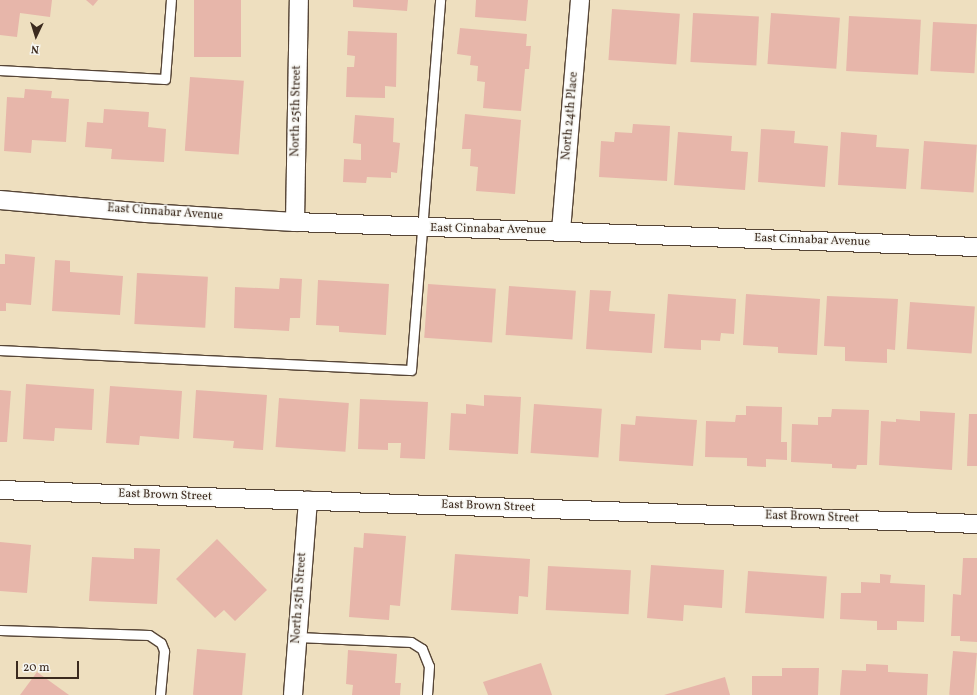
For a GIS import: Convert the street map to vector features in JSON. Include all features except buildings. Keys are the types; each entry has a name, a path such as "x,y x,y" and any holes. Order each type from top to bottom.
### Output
{"street":[{"name":"North 25th Street","path":"295,222 299,0"},
{"name":"North 24th Place","path":"561,232 580,0"},
{"name":"East Cinnabar Avenue","path":"0,200 295,222 422,228 977,247"},
{"name":"East Brown Street","path":"0,490 977,524"},
{"name":"North 25th Street","path":"293,695 308,501"}],"lane":[{"path":"0,70 165,79 171,0"},
{"path":"0,350 410,370 440,0"},
{"path":"0,630 149,635 162,643 164,651 160,695"},
{"path":"297,636 411,642 422,650 429,666 427,695"}]}
